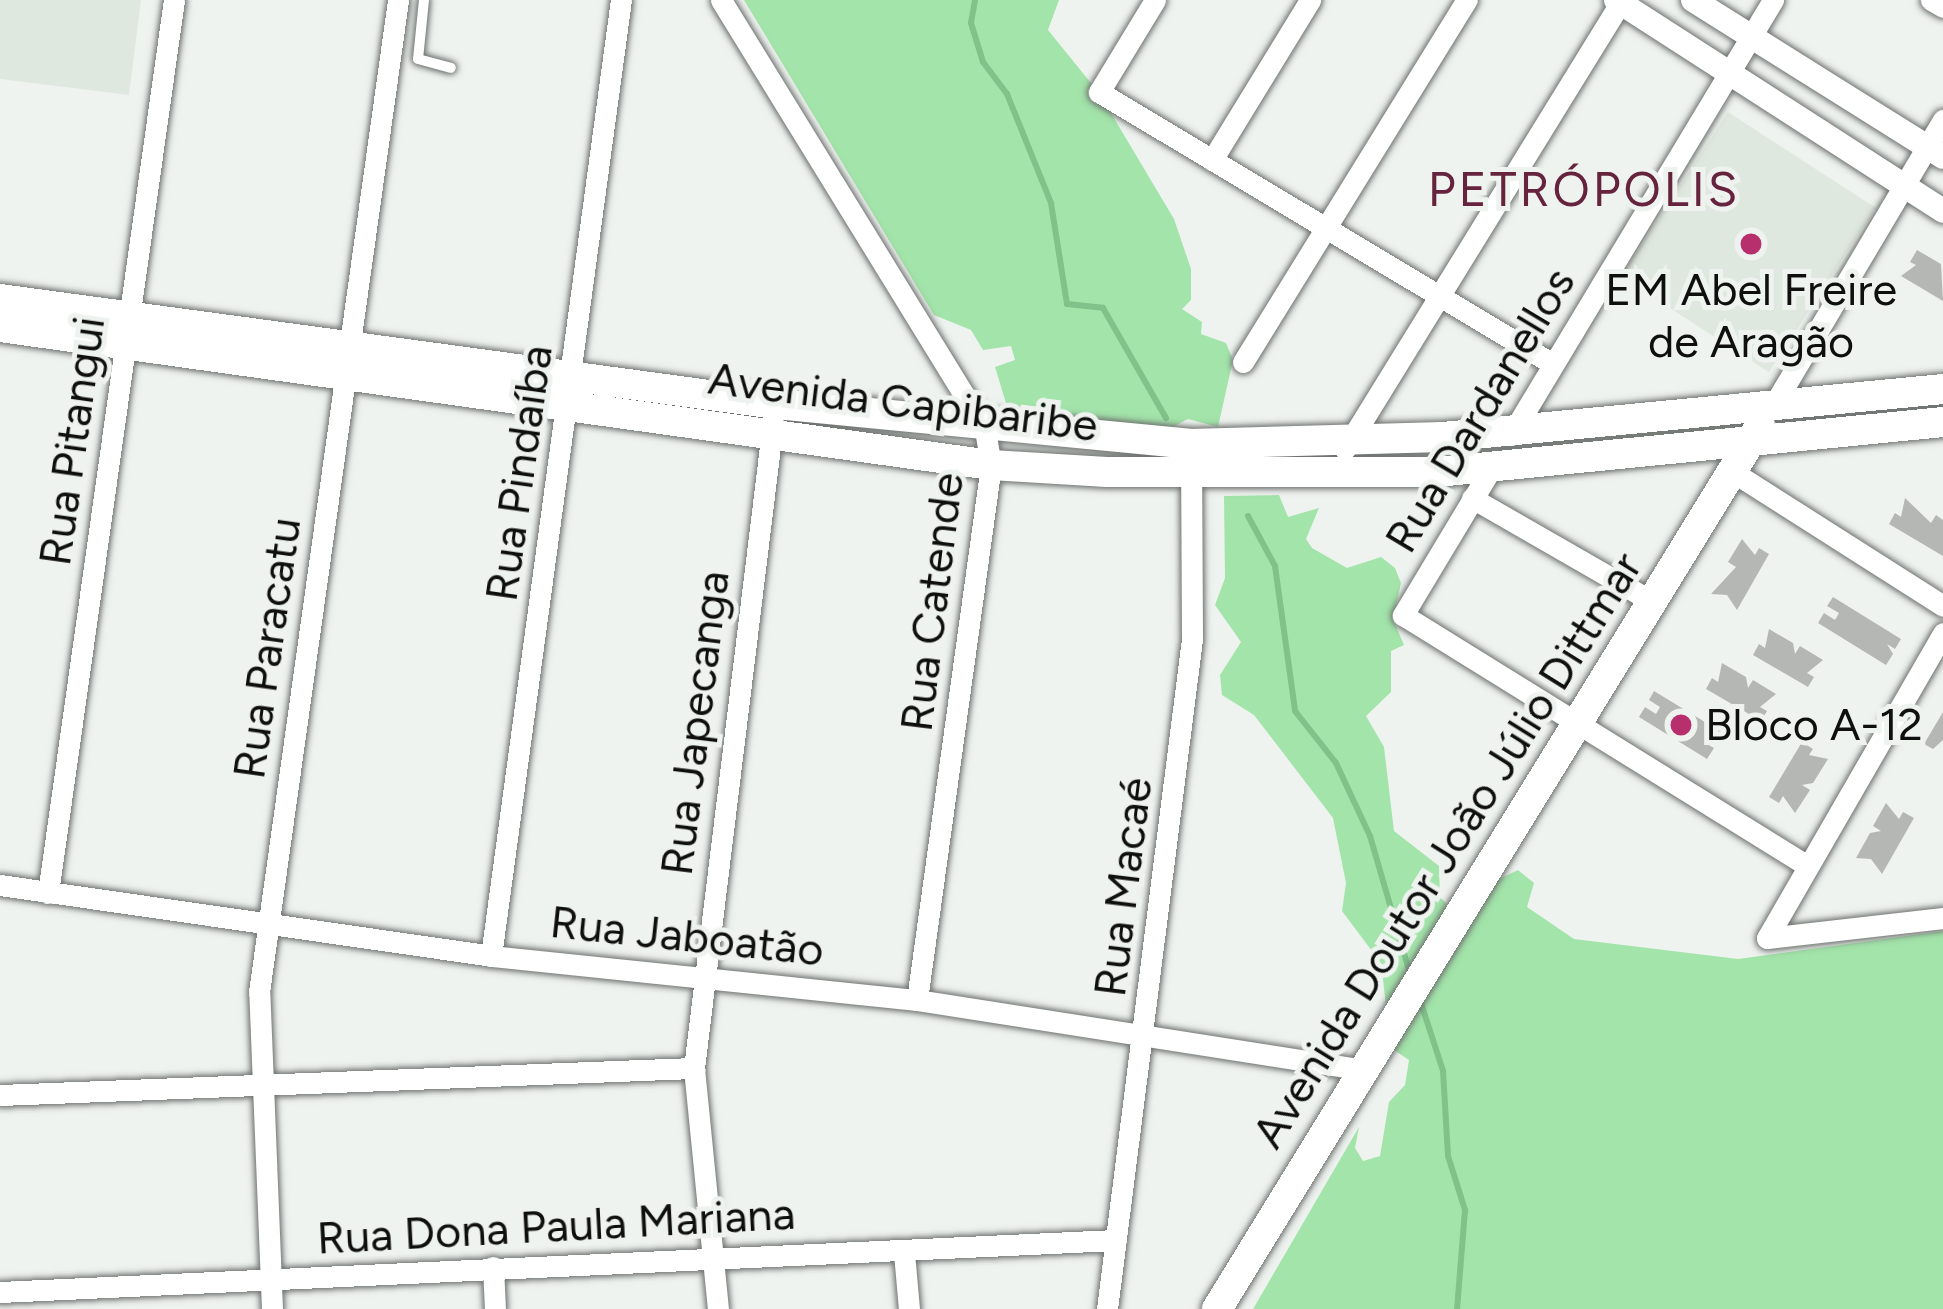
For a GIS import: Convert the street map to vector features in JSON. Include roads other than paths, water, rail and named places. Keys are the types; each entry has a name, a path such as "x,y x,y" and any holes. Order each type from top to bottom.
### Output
{"main road":[{"name":"Avenida Capibaribe","path":"0,298 127,330"},
{"name":"Avenida Capibaribe","path":"0,327 127,330 571,389 774,419 991,465 1190,458 1943,389"},
{"name":"Avenida Doutor João Júlio Dittmar","path":"1217,1309 1776,401"},
{"name":"Avenida Capibaribe","path":"774,419 985,429 1327,476 1492,466 1943,422"}],"street":[{"name":"Rua Pitangui","path":"48,893 173,0"},
{"name":"Rua Paracatu","path":"272,1309 261,1082 267,924 398,0"},
{"name":"Rua Pindaíba","path":"491,956 621,0"},
{"name":"Rua Catende","path":"721,0 985,429 991,465 917,1000"},
{"path":"1156,0 1099,92 1553,364"},
{"path":"1212,160 1310,0"},
{"path":"1243,362 1467,0"},
{"path":"1693,0 1935,152"},
{"name":"Rua Dardanellos","path":"1578,724 1402,614 1773,0"},
{"path":"1930,0 1943,7"},
{"path":"1327,476 1620,1 1943,211"},
{"path":"1776,401 1903,185 1935,152 1943,120"},
{"name":"Rua Japecanga","path":"718,1309 694,1068 701,973 774,419"},
{"name":"Rua Macaé","path":"1107,1309 1192,639 1190,458"},
{"path":"1733,472 1943,606"},
{"path":"1472,497 1652,602"},
{"path":"1943,633 1767,938 1943,918"},
{"path":"1578,724 1806,865"},
{"name":"Rua Jaboatão","path":"0,885 491,956 701,973 917,1000 1365,1070"},
{"path":"0,1095 694,1068"},
{"name":"Rua Dona Paula Mariana","path":"14,1297 715,1255 904,1253 1116,1240"},
{"path":"904,1253 908,1309"},
{"path":"493,1267 495,1309"}],"lane":[{"path":"424,0 418,59 452,68"}],"waterway":[{"path":"975,0 971,23 983,62 1007,94 1051,203 1067,304 1103,308 1166,418"},
{"path":"1248,516 1275,566 1295,711 1336,763 1370,836 1410,974"},
{"path":"1419,997 1443,1071 1448,1156 1465,1210 1457,1309"}],"place":[{"name":"EM Abel Freire de Aragão","path":"1751,244"},
{"name":"Bloco A-12","path":"1681,725"}],"district":[{"name":"PETRÓPOLIS","path":"1584,190"}]}
